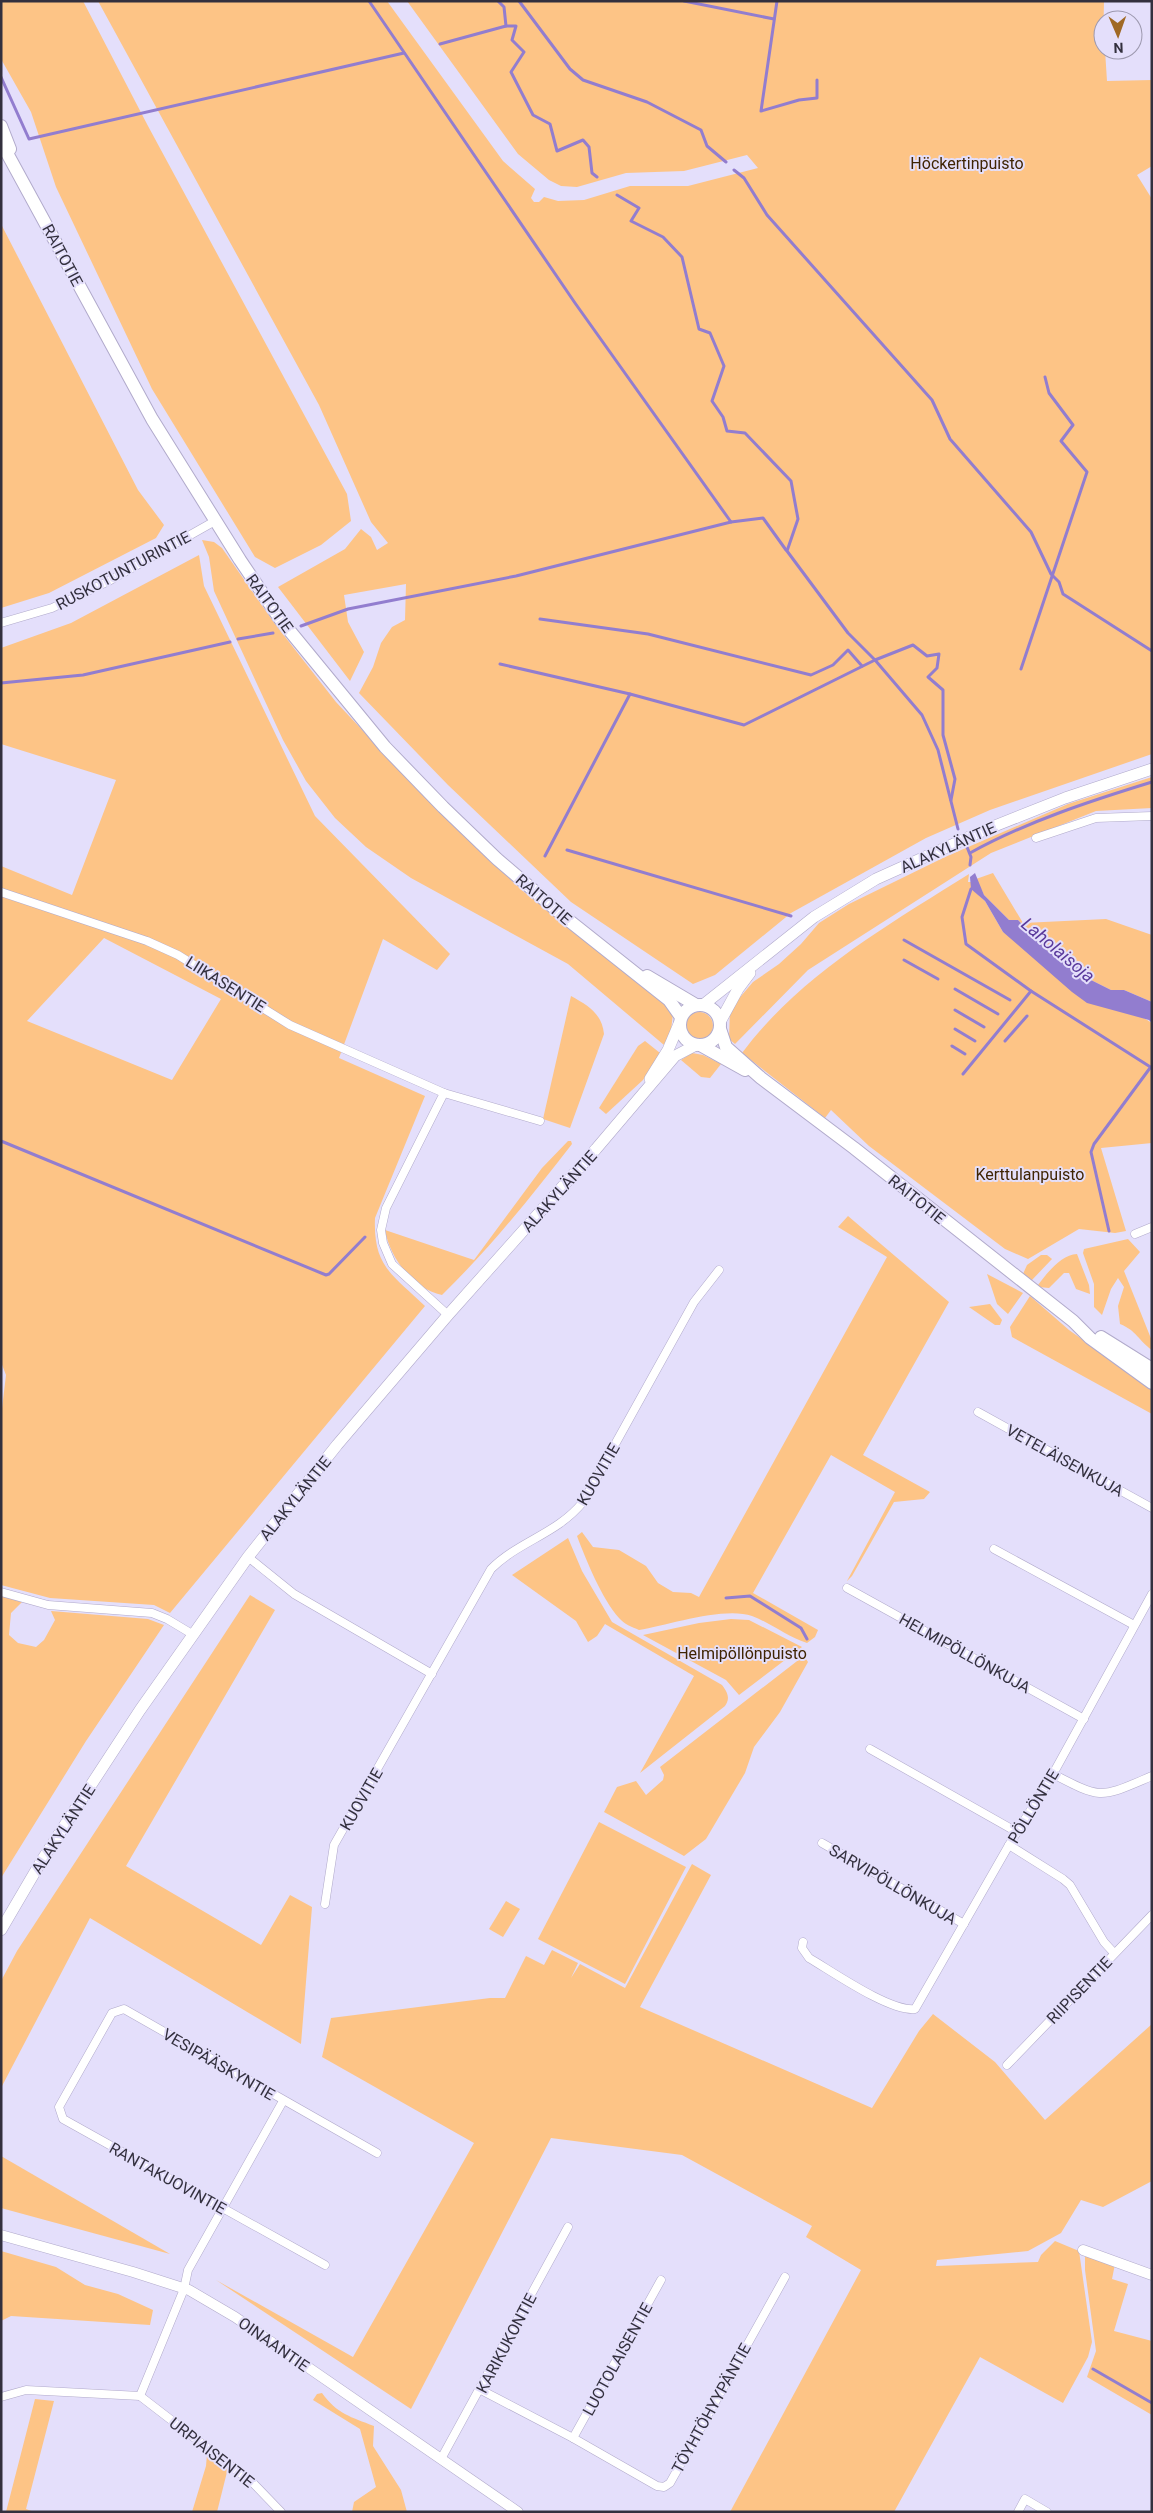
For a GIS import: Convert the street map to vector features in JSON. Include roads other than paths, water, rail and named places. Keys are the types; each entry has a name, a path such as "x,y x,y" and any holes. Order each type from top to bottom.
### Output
{"main road":[{"name":"RAITOTIE","path":"1,126 18,173"},
{"name":"RAITOTIE","path":"1,142 152,419 215,521 280,619 385,747 497,859 669,1000 680,1021"},
{"name":"ALAKYLÄNTIE","path":"700,1005 814,917 895,870 996,826 1152,768"},
{"name":"RAITOTIE","path":"616,958 700,1005"},
{"name":"ALAKYLÄNTIE","path":"720,1026 738,989 762,958"},
{"path":"700,1005 714,1011 720,1026 714,1040 699,1045 684,1038 680,1021 684,1012 700,1005"},
{"name":"ALAKYLÄNTIE","path":"636,1102 668,1050 680,1021"},
{"name":"RAITOTIE","path":"720,1026 726,1047 761,1078 1073,1321 1152,1369"},
{"name":"RAITOTIE","path":"699,1045 725,1061 761,1078"},
{"name":"ALAKYLÄNTIE","path":"1,1930 42,1860 140,1710 248,1557 337,1445 675,1056 699,1045"},
{"name":"RAITOTIE","path":"1073,1321 1090,1338 1152,1383"}],"street":[{"name":"RUSKOTUNTURINTIE","path":"1,623 52,608 107,582 215,521"},
{"path":"1036,838 1096,818 1152,816"},
{"name":"LIIKASENTIE","path":"1,892 147,941 178,955 290,1025 444,1092 540,1121"},
{"path":"444,1092 386,1208 381,1230 383,1243 392,1264 448,1315"},
{"path":"1135,1234 1152,1227"},
{"name":"KUOVITIE","path":"324,1904 334,1845 491,1570 505,1556 561,1525 583,1502 694,1302 719,1270"},
{"name":"VETELÄISENKUJA","path":"978,1412 1152,1508"},
{"path":"994,1549 1134,1625"},
{"path":"248,1557 294,1594 432,1674"},
{"name":"HELMIPÖLLÖNKUJA","path":"847,1588 1084,1719"},
{"path":"1,1592 48,1605 152,1613 167,1619 192,1634"},
{"name":"PÖLLÖNTIE","path":"803,1942 802,1948 809,1958 883,2001 906,2010 915,2009 1009,1844 1053,1774 1152,1594"},
{"path":"870,1749 1017,1832"},
{"path":"1053,1774 1083,1790 1097,1795 1107,1794 1152,1776"},
{"name":"SARVIPÖLLÖNKUJA","path":"822,1843 964,1924"},
{"path":"1009,1844 1070,1885 1104,1942 1114,1953"},
{"name":"RIIPISENTIE","path":"1007,2065 1152,1915"},
{"name":"VESIPÄÄSKYNTIE","path":"82,2065 112,2013 124,2009 377,2153"},
{"name":"RANTAKUOVINTIE","path":"82,2065 59,2107 63,2119 325,2265"},
{"path":"1,2398 26,2390 140,2396 184,2288 188,2270 283,2101"},
{"name":"KARIKUKONTIE","path":"441,2459 481,2390 568,2227"},
{"name":"OINAANTIE","path":"1,2235 184,2288 235,2316 518,2512"},
{"path":"1084,2250 1152,2274"},
{"name":"TÖYHTÖHYYPÄNTIE","path":"481,2390 573,2438 657,2486 664,2486 670,2483 785,2277"},
{"name":"LUOTOLAISENTIE","path":"573,2438 661,2280"},
{"name":"URPIAISENTIE","path":"140,2396 253,2483 281,2512"},
{"path":"1018,2512 1025,2499 1047,2512"}],"waterway":[{"path":"369,1 575,303 731,522 763,518 786,550"},
{"path":"498,1 504,7 506,26 516,26 512,40 524,52 511,72 533,115 550,124 557,151 583,140 589,147 592,173 597,177"},
{"path":"519,1 570,69 583,80 647,102 701,130 707,146 726,162"},
{"path":"684,1 774,19"},
{"path":"777,1 761,111 799,100 817,98 817,80"},
{"path":"440,44 506,26"},
{"path":"1,77 29,139 404,53"},
{"path":"734,170 744,178 767,215 932,400 950,439 1031,532 1051,574 1059,582 1063,594 1152,651"},
{"path":"617,195 639,208 631,221 663,237 682,257 699,329 710,333 724,366 712,401 723,417 727,431 745,433 791,481 798,519 787,551 848,633 875,660 922,715 938,750 958,829"},
{"path":"1021,669 1087,472 1061,441 1073,425 1049,393 1045,377"},
{"path":"301,626 348,609 516,576 731,522"},
{"path":"540,619 648,634 811,675 833,665 848,650 862,666"},
{"path":"238,639 273,633"},
{"path":"1,683 83,675 230,642"},
{"path":"500,664 630,694 744,725 875,660 913,645 927,656 939,654 937,668 928,677 943,690 943,735 955,779 951,800"},
{"path":"545,856 630,694"},
{"path":"970,853 1013,831 1036,822 1152,782"},
{"path":"967,847 971,857 970,865"},
{"path":"567,850 791,916"},
{"path":"971,889 962,917 966,944 1031,991 1152,1068"},
{"path":"904,940 1010,1000"},
{"path":"904,960 938,979"},
{"path":"955,989 998,1014"},
{"path":"963,1074 1031,991"},
{"path":"955,1010 984,1027"},
{"path":"1005,1041 1027,1016"},
{"path":"955,1029 975,1041"},
{"path":"952,1046 965,1054"},
{"path":"1109,1231 1091,1152 1094,1144 1150,1068"},
{"path":"1,1141 326,1275 365,1237"},
{"path":"726,1598 750,1596 801,1628 807,1639"},
{"path":"1093,2369 1152,2403"}],"park label":[{"name":"Höckertinpuisto","path":"967,163"},
{"name":"Kerttulanpuisto","path":"1030,1174"},
{"name":"Helmipöllönpuisto","path":"742,1653"}],"water label":[{"name":"Laholaisoja","path":"1058,950"}]}
